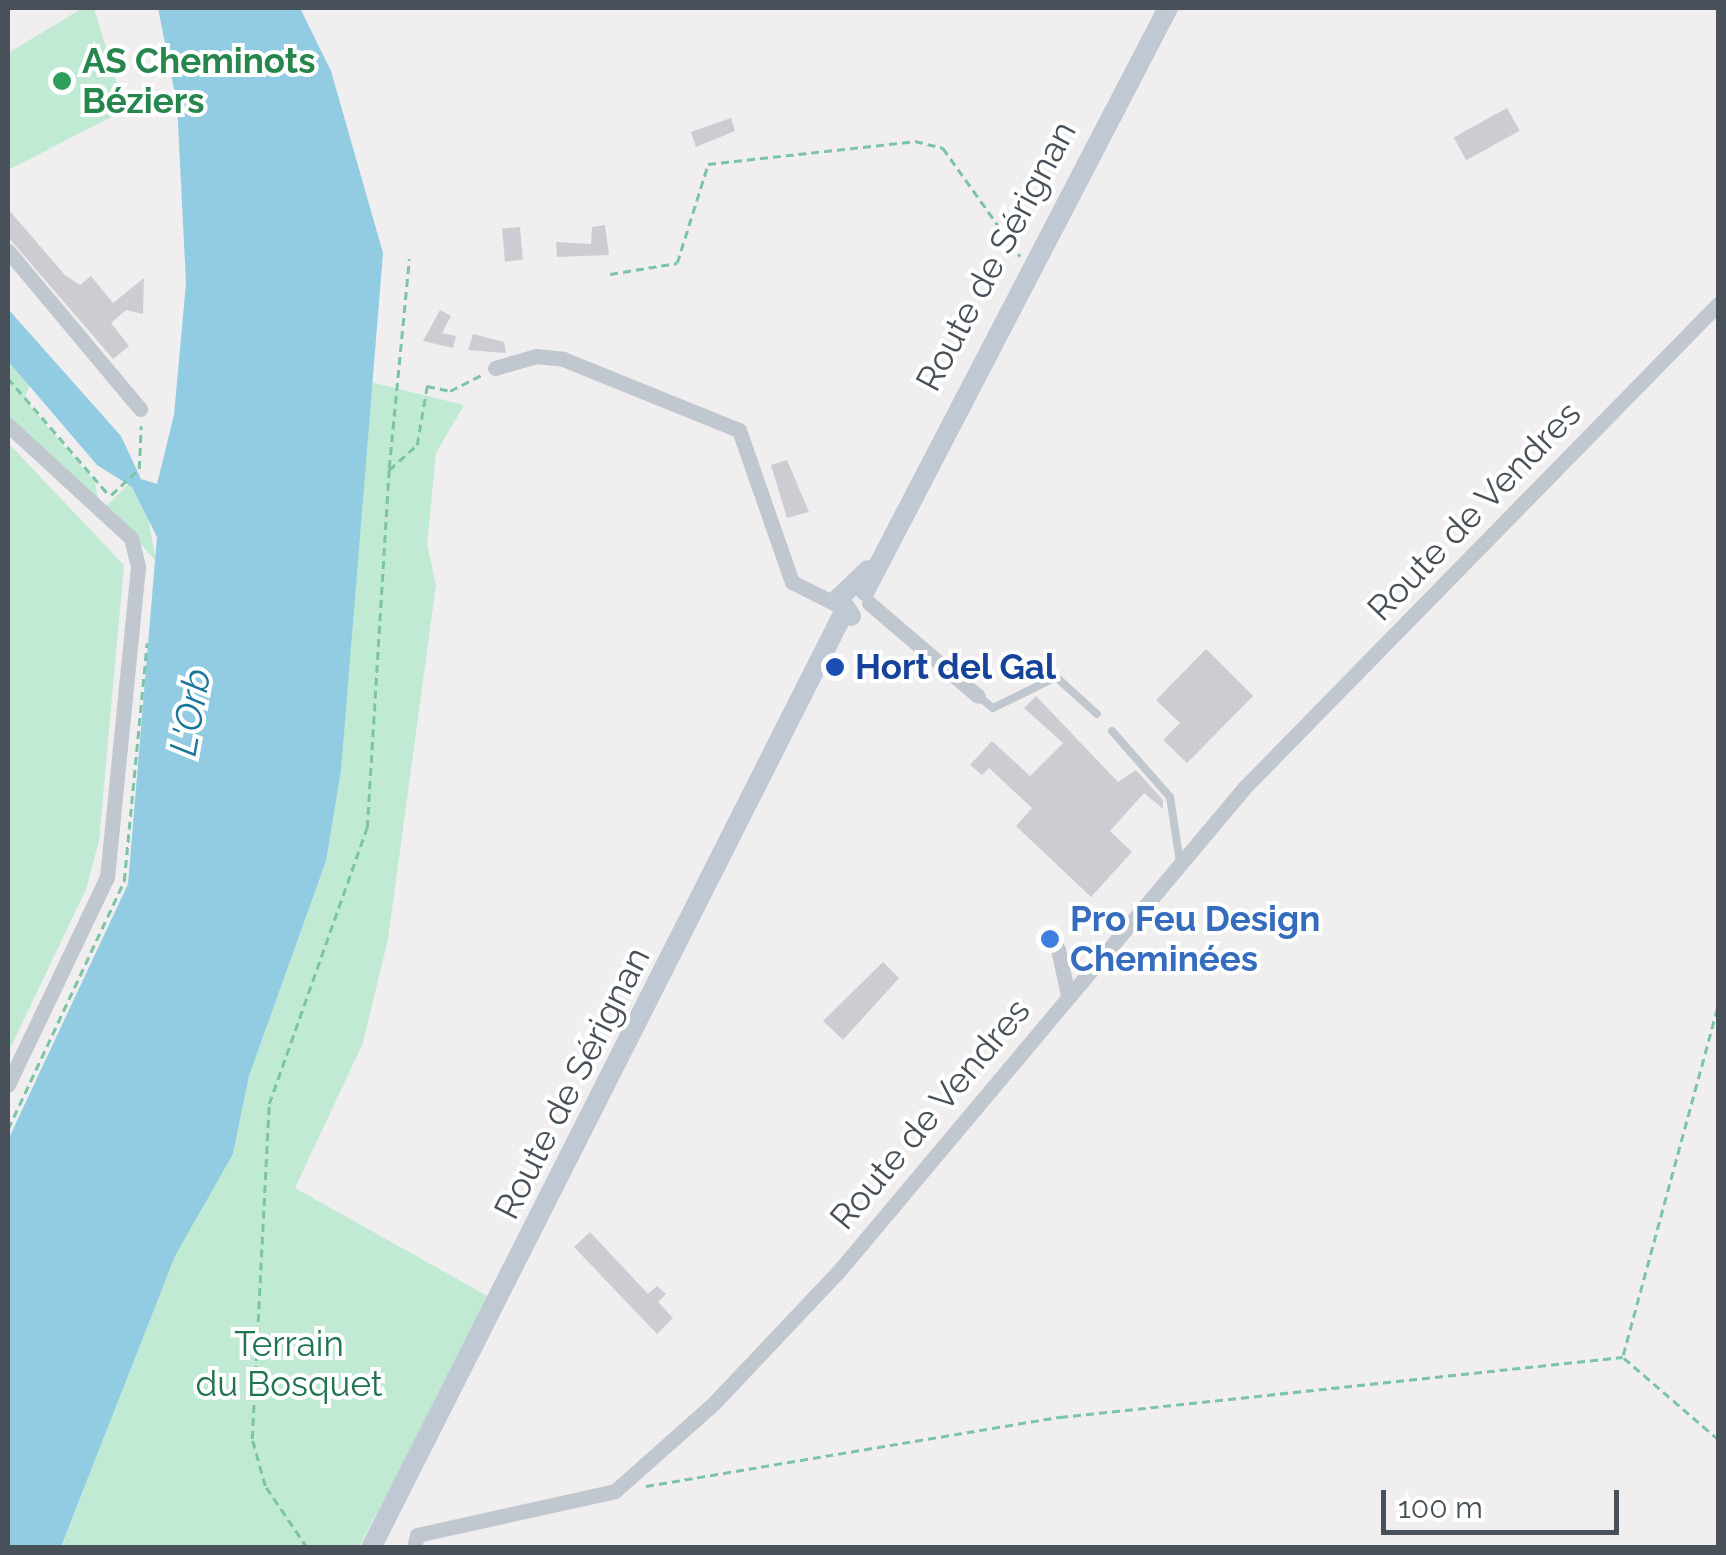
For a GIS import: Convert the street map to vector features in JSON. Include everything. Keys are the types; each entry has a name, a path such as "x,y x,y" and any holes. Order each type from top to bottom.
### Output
{"main road":[{"name":"Route de Sérignan","path":"371,1548 1026,266 1168,8"}],"street":[{"path":"8,251 140,409"},
{"name":"Route de Vendres","path":"615,1491 838,1272 1180,862 1718,304"},
{"path":"495,368 536,356 563,359 739,430 792,582 853,603 978,696"},
{"path":"8,425 130,538 138,567 107,877 8,1085"},
{"path":"1058,949 1068,995"},
{"path":"414,1548 417,1535 615,1491"}],"lane":[{"path":"978,696 993,708 1056,677 1097,714"},
{"path":"1112,730 1170,797 1180,862"}],"path":[{"path":"610,274 676,264 708,164 915,142 943,148 1026,266"},
{"path":"307,1548 265,1486 252,1439 269,1104 367,828 389,470 409,259"},
{"path":"389,470 418,444 427,386 450,391 495,368"},
{"path":"8,378 110,496"},
{"path":"116,490 140,470 140,409"},
{"path":"1623,1357 1718,1006"},
{"path":"615,1491 1060,1417 1623,1357 1718,1439"}],"green space":[{"name":"AS Cheminots Béziers","path":"83,8 94,8 125,110 8,170 8,53"},
{"path":"8,361 30,385 24,399 95,482 98,499 8,417"},
{"name":"Terrain du Bosquet","path":"371,382 464,405 436,453 427,544 436,585 388,939 363,1043 295,1188 491,1298 359,1547 61,1548 175,1255 233,1154 249,1076 326,861"},
{"path":"8,443 124,565 99,841 86,889 8,1053"},
{"path":"129,484 146,506 156,561 106,506"}],"water":[{"name":"L'Orb","path":"158,8 300,8 331,71 383,253 341,770 326,861 249,1076 233,1154 175,1256 61,1547 8,1547 8,1140 128,884 157,537 132,487 97,465 8,361 8,309 121,436 141,479 157,484 174,415 186,283 177,104"}],"building":[{"path":"1507,108 1520,131 1466,160 1454,138"},
{"path":"731,118 735,131 696,147 691,132"},
{"path":"8,209 65,275 80,285 91,276 113,303 144,278 143,314 126,310 111,323 129,346 113,359 8,237"},
{"path":"605,225 609,255 557,257 556,242 591,244 592,227"},
{"path":"520,227 523,260 505,261 502,229"},
{"path":"440,310 451,316 442,333 456,336 453,348 423,341"},
{"path":"473,334 504,342 506,353 468,350"},
{"path":"787,460 809,512 787,518 771,465"},
{"path":"1206,649 1253,696 1187,763 1163,740 1180,723 1156,700"},
{"path":"1036,696 1118,782 1136,770 1163,800 1163,809 1144,793 1110,831 1132,852 1091,897 1016,826 1032,808 989,768 982,775 970,765 992,741 1030,776 1063,743 1024,708"},
{"path":"883,962 899,978 843,1040 823,1021"},
{"path":"590,1232 648,1294 657,1286 666,1294 658,1302 673,1318 657,1334 574,1247"}],"place":[{"name":"AS Cheminots Béziers","path":"62,81"},
{"name":"Hort del Gal","path":"835,667"},
{"name":"Pro Feu Design Cheminées","path":"1050,939"}]}
